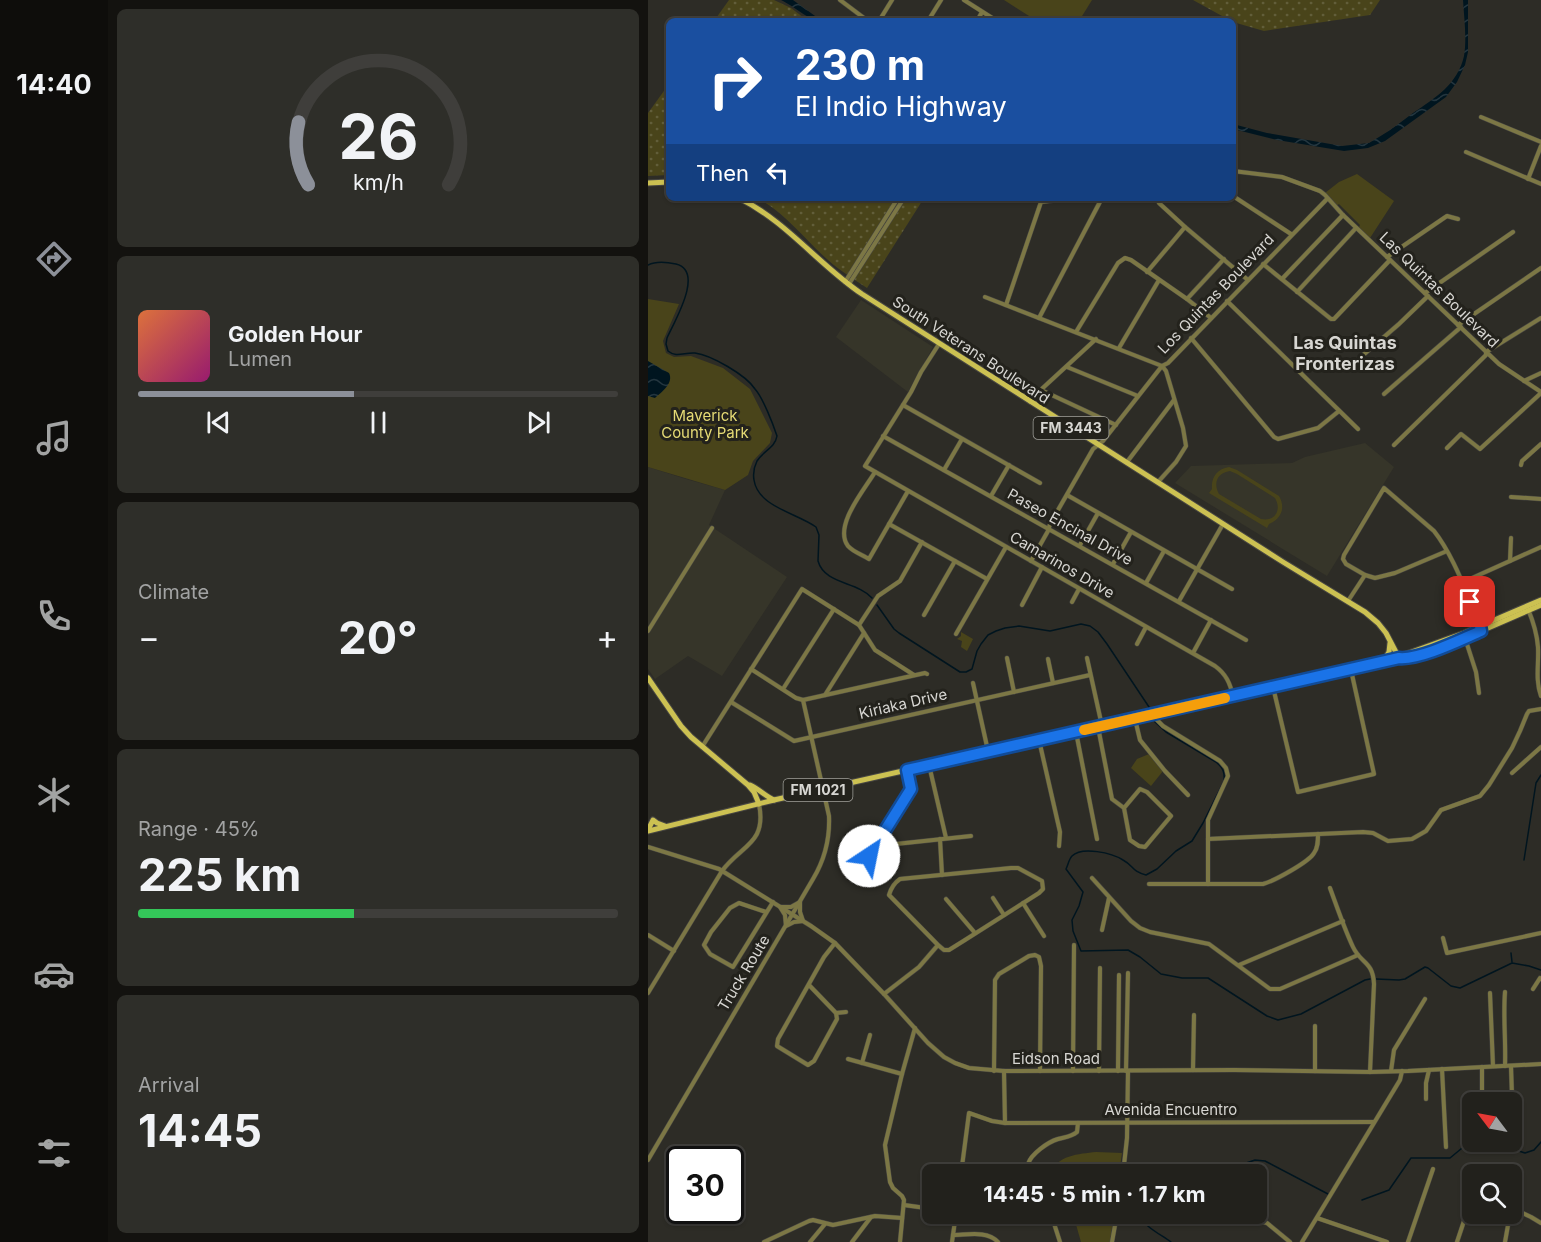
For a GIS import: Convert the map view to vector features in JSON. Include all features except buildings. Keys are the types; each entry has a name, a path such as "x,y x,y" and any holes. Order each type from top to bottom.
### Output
{"main road":[{"path":"648,183 666,182"},
{"name":"South Veterans Boulevard","path":"745,201 778,223 847,283 1030,402 1372,617 1390,638 1399,658"},
{"name":"FM 1021","path":"648,830 1382,663 1480,629 1541,600"},
{"name":"FM 1021","path":"1528,608 1541,605"},
{"name":"FM 1021","path":"1399,658 1407,658 1465,638 1480,629"},
{"path":"1382,663 1389,652 1390,638"},
{"path":"648,678 681,726 702,747 748,785 759,804"},
{"path":"748,785 774,800"},
{"path":"648,830 653,820 667,826"}],"street":[{"path":"881,18 892,0"},
{"path":"930,18 940,0"},
{"path":"964,0 993,18"},
{"path":"842,1 864,18"},
{"path":"978,18 982,12"},
{"path":"1481,117 1541,144 1528,178"},
{"path":"1466,152 1541,184"},
{"name":"Las Quintas Boulevard","path":"1236,171 1282,177 1320,191 1486,352 1503,367 1541,393"},
{"path":"1236,198 1291,234"},
{"name":"Los Quintas Boulevard","path":"1076,332 1162,366 1168,363 1209,316 1227,301 1327,199"},
{"path":"886,222 896,201"},
{"path":"847,283 902,201"},
{"path":"1006,305 1041,202 1049,201"},
{"path":"1039,318 1100,201"},
{"path":"1159,203 1248,280"},
{"path":"1282,279 1343,215"},
{"path":"1263,264 1331,319 1334,319 1388,258 1443,218 1447,216 1458,219"},
{"path":"1147,272 1185,227"},
{"path":"1297,292 1356,228"},
{"path":"1355,362 1400,324 1426,295 1513,232"},
{"path":"985,297 1076,332 1118,263 1125,258 1209,316"},
{"path":"1187,299 1224,259"},
{"path":"1384,394 1460,326 1541,268"},
{"path":"1119,348 1159,280"},
{"path":"1227,301 1358,429"},
{"path":"1394,445 1486,355 1486,352 1541,318"},
{"path":"1191,338 1278,439 1317,428 1339,411"},
{"path":"1030,402 1096,339"},
{"path":"883,436 939,344"},
{"path":"1067,366 1138,396"},
{"path":"1030,561 1093,449 1103,441 1162,366 1166,371 1186,446 1176,462 1158,482"},
{"path":"1524,381 1541,373"},
{"path":"1041,390 1116,425"},
{"path":"1447,448 1461,434 1480,449 1541,393"},
{"path":"1127,462 1174,399"},
{"path":"903,405 1040,483"},
{"name":"Camarinos Drive","path":"883,436 865,466 1193,653 1223,672 1229,681 1233,696"},
{"name":"Paseo Encinal Drive","path":"883,436 1246,640"},
{"path":"945,470 962,439"},
{"path":"1521,465 1522,461 1541,444"},
{"path":"991,496 1009,465"},
{"path":"875,472 848,516 845,534 850,548 869,559 908,491"},
{"path":"1447,551 1375,578 1348,566 1343,560 1384,488 1434,531 1447,551 1479,621 1480,629"},
{"path":"1067,495 1232,589"},
{"path":"1511,497 1541,499"},
{"path":"1080,545 1098,513"},
{"path":"889,524 987,579"},
{"path":"1179,602 1223,524"},
{"path":"648,631 712,528"},
{"path":"1113,564 1131,532"},
{"path":"1510,561 1511,538"},
{"path":"859,625 878,596 900,581 922,542"},
{"path":"956,634 1006,547"},
{"path":"1461,583 1541,548"},
{"path":"1146,583 1164,551"},
{"path":"924,615 955,561"},
{"path":"1022,605 1042,567"},
{"path":"1348,601 1365,575"},
{"path":"702,747 802,589 859,625 875,650 914,675"},
{"path":"1072,602 1079,589"},
{"path":"1528,608 1538,644 1537,679 1541,696"},
{"path":"783,689 834,609"},
{"path":"1193,653 1211,620"},
{"path":"1137,644 1146,627"},
{"path":"825,695 864,633"},
{"path":"1465,638 1476,672 1479,693"},
{"path":"1007,658 1014,692"},
{"path":"1087,658 1112,799 1124,808 1130,840 1145,847 1171,816 1147,792 1140,789 1124,808"},
{"path":"1048,659 1053,683"},
{"path":"751,669 796,698 803,700 927,674"},
{"path":"1274,687 1298,792 1374,774 1351,670"},
{"name":"Kiriaka Drive","path":"731,702 791,740 798,740 1090,675"},
{"path":"973,683 988,751"},
{"name":"Truck Route","path":"648,1160 819,870 828,844 829,816 803,700"},
{"path":"1208,839 1370,832 1384,840 1412,839 1421,835 1441,810 1482,794 1512,748 1529,711 1541,709"},
{"path":"1155,714 1156,719 1163,726 1220,761 1226,768 1228,776 1208,820 1208,884"},
{"path":"1135,719 1140,740 1188,795"},
{"path":"1076,732 1096,839"},
{"path":"1039,741 1060,832 1059,846"},
{"path":"1512,773 1541,747"},
{"path":"929,765 946,838"},
{"path":"862,866 911,789 907,770"},
{"path":"648,993 722,871 759,832 761,820 759,804"},
{"path":"1149,884 1253,885 1268,883 1312,856 1317,848 1318,834"},
{"path":"876,846 971,836"},
{"path":"940,838 942,874"},
{"name":"Eidson Road","path":"649,849 722,871 804,921 835,943 933,1048 951,1062 974,1069 994,1071 1370,1072 1541,1064"},
{"path":"1018,868 1042,881 1042,889 949,950 944,950 889,895 892,886 900,879 942,874 1018,868"},
{"path":"1092,878 1135,925 1150,932 1209,944 1265,986 1275,989 1302,980 1358,955"},
{"path":"1330,888 1354,949 1371,968 1373,975 1370,1072"},
{"path":"1102,930 1109,897"},
{"path":"993,898 1004,915"},
{"path":"946,899 975,933"},
{"path":"766,912 739,903 730,908 704,945 710,954 733,967 773,902"},
{"path":"800,902 800,912 804,921 786,926 785,915 780,907 791,907 800,902"},
{"path":"1023,903 1044,936"},
{"path":"1239,965 1342,921"},
{"path":"1443,938 1447,953 1541,933"},
{"path":"649,937 674,951"},
{"path":"809,985 836,1013 837,1018 812,1062 808,1065 777,1046 779,1038 824,957 835,943"},
{"path":"884,994 919,967 938,945"},
{"path":"1073,1071 1074,945"},
{"path":"994,1071 995,980 999,974 1029,956 1035,955 1039,957 1041,966 1040,1071"},
{"path":"1099,1071 1100,968"},
{"path":"1124,1164 1128,1122 1128,973"},
{"path":"1118,1071 1119,975"},
{"path":"1533,989 1541,979"},
{"path":"1504,1066 1505,992"},
{"path":"1490,993 1493,1066"},
{"path":"1391,1071 1394,1050 1425,999"},
{"path":"836,1013 846,1012"},
{"path":"1193,1070 1194,1016"},
{"path":"1315,1026 1315,1071"},
{"path":"900,1242 904,1200 892,1188 885,1150 915,1028"},
{"path":"862,1063 870,1035"},
{"path":"848,1059 902,1074"},
{"path":"1511,1066 1512,1092"},
{"path":"1482,1067 1482,1092"},
{"path":"1442,1069 1446,1147"},
{"path":"1426,1099 1429,1070"},
{"path":"1004,1071 1005,1123"},
{"path":"1302,1242 1400,1080 1402,1071"},
{"name":"Avenida Encuentro","path":"962,1164 969,1113 1005,1123 1374,1122"},
{"path":"1028,1164 1049,1143 1077,1132 1078,1123"},
{"path":"1408,1242 1433,1169"},
{"path":"904,1205 922,1207"},
{"path":"1522,1213 1541,1223"},
{"path":"764,1242 813,1220 825,1224 837,1224 872,1216 902,1218"},
{"path":"852,1242 872,1216"},
{"path":"1317,1218 1387,1242"},
{"path":"1267,1223 1290,1242"},
{"path":"810,1242 825,1224"},
{"path":"952,1242 955,1224"},
{"path":"1054,1224 1060,1242"},
{"path":"1112,1242 1115,1224"},
{"path":"1457,1242 1463,1224"},
{"path":"1505,1242 1508,1224"},
{"path":"953,1235 984,1235 998,1242"}],"shaded area":[{"path":"861,300 933,347 908,392 836,337"},
{"path":"1365,443 1394,467 1327,576 1175,483 1191,466 1292,463 1305,457"},
{"path":"648,467 725,490 709,525 787,577 722,676 688,656 655,679 648,669"}],"green space":[{"path":"729,0 774,0 791,8 804,18 716,18"},
{"path":"1004,0 1092,0 1081,18 1032,18"},
{"path":"1193,0 1380,0 1370,15 1264,31 1236,23 1236,18 1226,18"},
{"path":"666,88 666,175 648,176 648,113"},
{"path":"1357,174 1394,201 1370,238 1339,204 1336,206 1325,193 1339,182"},
{"path":"762,201 922,201 867,288 833,264 786,218"},
{"name":"Maverick County Park","path":"648,299 679,304 663,341 666,353 674,357 691,356 723,368 750,389 772,433 770,443 753,461 748,475 725,490 648,467"},
{"path":"1229,467 1279,496 1282,505 1281,513 1267,528 1209,493 1216,474","holes":["1230,471 1275,498 1278,507 1273,517 1261,519 1219,494 1216,486 1219,476"]},
{"path":"961,632 973,639 967,651 961,647 962,641 957,639 961,636"},
{"path":"1149,754 1163,771 1151,786 1131,768 1137,759"},
{"path":"1096,1152 1122,1153 1120,1164 1057,1164 1063,1159"},
{"path":"1076,1224 1113,1224 1110,1242 1081,1242"}],"water":[{"path":"781,0 793,0 818,18 807,16"},
{"path":"1463,0 1468,0 1468,52 1457,82 1446,97 1385,141 1368,148 1344,151 1277,140 1236,130 1236,125 1267,133 1342,146 1369,143 1437,96 1457,75 1464,56"},
{"path":"648,361 669,373 670,377 666,387 655,398 648,396"}],"waterway":[{"path":"648,265 661,262 676,264 684,269 688,276 685,298 667,338 668,351 674,354 695,353 728,366 750,384 764,405 777,436 774,444 756,463 754,478 757,489 770,503 816,527 819,535 818,561 827,575 858,588 872,598"},
{"path":"877,605 894,629 960,672 972,669 981,644 988,635 996,631 1019,626 1050,631 1081,624 1090,626 1107,644 1149,707"},
{"path":"1155,722 1166,732 1216,762 1223,770 1224,781 1192,841 1146,875 1138,872 1127,862 1105,853 1083,851 1072,856 1066,869 1083,892 1072,920 1073,931 1081,951 1128,950 1161,974 1182,978 1208,978 1267,1016 1278,1020 1301,1014 1370,979"},
{"path":"1524,860 1536,783 1541,775"},
{"path":"1511,953 1512,962"},
{"path":"1376,979 1405,979 1425,967 1451,986 1460,988 1512,963 1541,970"},
{"path":"1522,1152 1534,1150 1541,1142"},
{"path":"1362,1200 1389,1190 1411,1158 1450,1158 1462,1148"},
{"path":"1243,1164 1255,1160 1265,1161 1328,1194"},
{"path":"1146,1224 1171,1242"}],"slow traffic":[{"path":"1084,730 1225,698"}],"district":[{"name":"Las Quintas Fronterizas","path":"1345,353"}],"route":[{"path":"869,856 911,789 907,770 1407,658 1481,631 1470,602"}]}
